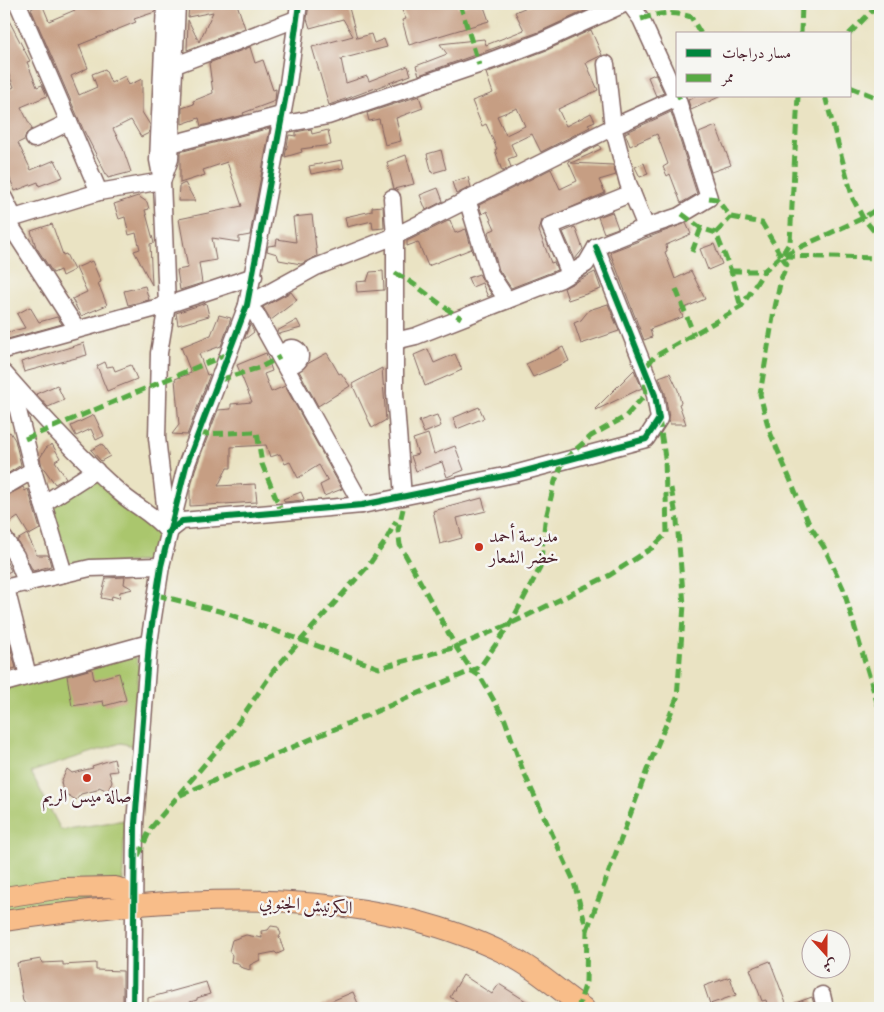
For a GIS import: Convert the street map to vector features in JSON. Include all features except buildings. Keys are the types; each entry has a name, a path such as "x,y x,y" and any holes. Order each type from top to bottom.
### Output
{"main road":[{"path":"4,896 63,888 114,887 126,892 134,906"},
{"name":"الكرنيش الجنوبي","path":"4,921 186,902 275,902 356,908 412,919 478,941 508,955 541,975 580,1007"}],"street":[{"path":"18,4 99,192"},
{"path":"164,4 158,160 162,181 167,305 159,354 157,438 168,532"},
{"path":"162,181 170,159 178,4"},
{"path":"171,144 280,120 328,116 543,41 624,4"},
{"path":"630,4 641,20 676,96"},
{"path":"174,66 298,11"},
{"path":"134,1008 135,824 150,642 161,566 186,466 247,306 254,276 298,11"},
{"path":"606,64 613,127 632,193 646,227"},
{"path":"247,306 316,267 394,236 613,127 677,98 709,198 679,216 596,247 586,264 570,274 416,336 394,341"},
{"path":"34,139 69,122"},
{"path":"9,221 99,192 162,181"},
{"path":"570,274 550,226 632,193"},
{"path":"4,198 9,221 77,329"},
{"path":"392,198 395,393 403,497"},
{"path":"467,199 490,274 507,300"},
{"path":"168,532 182,521 362,505 514,474 646,439 659,419 655,395 596,247"},
{"path":"4,350 167,305 254,276"},
{"path":"247,306 256,314 283,359 362,505"},
{"path":"7,377 96,470 119,492 159,520 168,532"},
{"path":"7,377 64,574"},
{"path":"4,487 33,470"},
{"path":"43,504 96,470"},
{"path":"4,538 16,556 27,584"},
{"path":"28,676 5,588 90,568 161,566"},
{"path":"4,683 150,642"}],"green space":[{"path":"93,475 160,529 155,561 68,565 48,504"},
{"path":"136,657 139,667 133,746 121,743 31,772 61,830 125,820 122,898 4,911 4,688 118,658"}],"marked path":[{"path":"460,4 479,65"},
{"path":"801,32 802,4"},
{"path":"851,32 879,4"},
{"path":"641,19 654,15 684,15 691,17 700,32"},
{"path":"852,88 880,99"},
{"path":"798,98 790,242 781,256 787,264 781,279 773,317 760,394 769,430 810,526 824,547 843,588 880,712"},
{"path":"826,98 853,199 863,218 880,238"},
{"path":"709,198 716,199 731,217 762,223 781,256 863,218 880,207"},
{"path":"682,214 701,228 716,233 731,271 741,307"},
{"path":"716,233 731,217"},
{"path":"692,252 701,228"},
{"path":"138,856 151,828 178,796 480,667 510,624 540,568 545,522 555,481 564,460 591,436 625,417 646,394 644,369 654,357 741,307 765,270 781,256 880,258"},
{"path":"731,271 764,271"},
{"path":"395,273 461,318"},
{"path":"676,289 694,335"},
{"path":"25,439 228,354"},
{"path":"220,380 261,367 280,357"},
{"path":"659,419 666,464"},
{"path":"199,434 257,432 262,464 282,513"},
{"path":"157,595 223,612 379,668 456,647 510,624 610,575 652,548 667,533 665,458"},
{"path":"587,930 647,770 677,698 684,605 677,521 670,483"},
{"path":"403,509 398,530 400,545 456,647 472,671 480,676 505,720 523,771 573,879 587,930 586,982 579,1005"},
{"path":"179,794 229,736 274,670 368,566 385,542 396,521"}],"cycle path":[{"path":"133,1008 135,824 149,643 161,566 186,466 247,305 288,84 299,4"},
{"path":"168,532 182,521 362,505 514,474 646,439 659,419 655,395 596,247"}],"place":[{"name":"مدرسة أحمد خضر الشعار","path":"479,547"},
{"name":"صالة ميس الريم","path":"87,778"}]}
